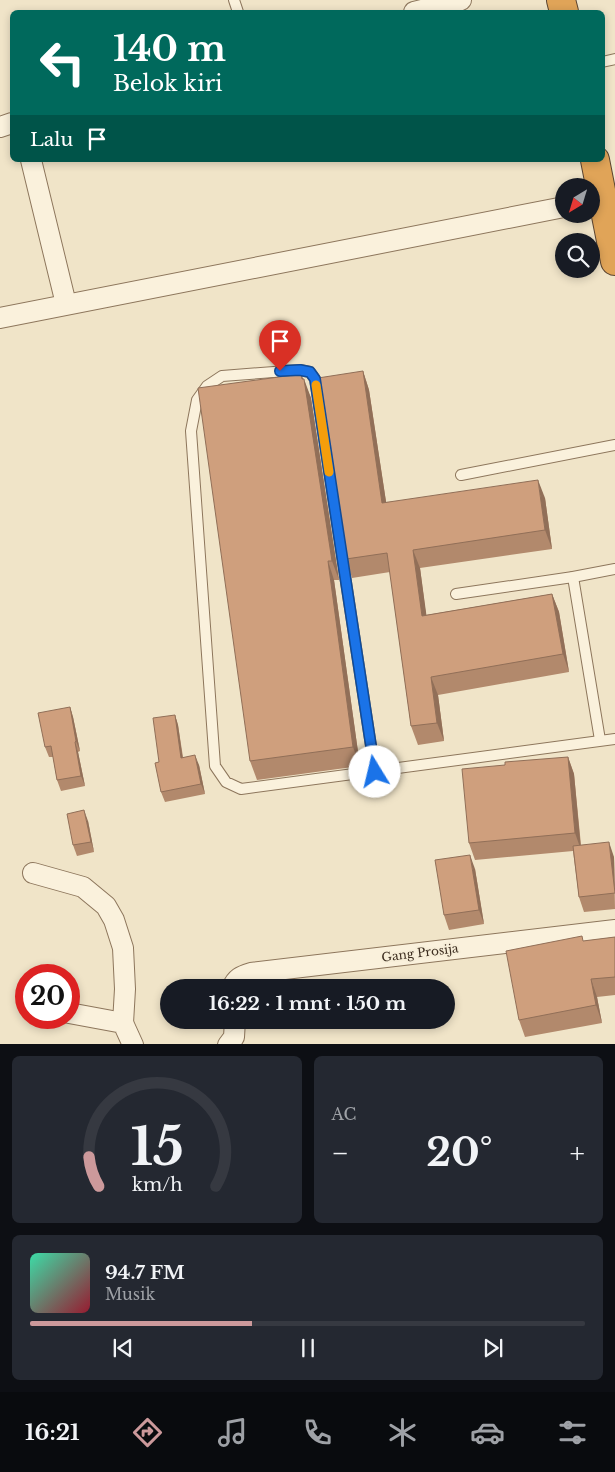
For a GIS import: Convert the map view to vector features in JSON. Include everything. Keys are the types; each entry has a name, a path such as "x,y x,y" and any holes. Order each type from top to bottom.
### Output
{"highway":[{"path":"595,162 614,253"}],"street":[{"path":"422,10 461,0"},
{"path":"31,162 66,304"},
{"path":"0,318 555,209"},
{"path":"33,873 83,887 106,906 114,920 123,948 125,989 123,1023 134,1044"},
{"name":"Gang Prosija","path":"238,979 251,973 615,930"},
{"path":"80,1015 123,1023"},
{"path":"228,1044 234,1037 235,1029"}],"lane":[{"path":"375,772 315,379 310,372 300,370 222,376 207,386 196,400 191,431 215,766 226,782 241,789 375,772 600,740 615,739"},
{"path":"461,476 615,444"},
{"path":"456,594 615,569"},
{"path":"573,577 600,740"}],"building":[{"path":"363,371 382,503 538,480 545,530 413,550 422,616 552,594 563,654 431,677 437,723 411,726 387,553 346,559 318,378"},
{"path":"301,374 302,379 304,379 332,561 328,561 353,747 250,761 198,388"},
{"path":"70,707 81,776 57,780 51,746 45,747 38,713"},
{"path":"175,715 181,758 195,755 201,784 161,792 155,763 159,762 153,718"},
{"path":"568,757 575,833 469,843 462,769 505,765 505,762"},
{"path":"84,810 91,842 73,845 67,814"},
{"path":"609,842 615,893 579,897 573,846"},
{"path":"470,855 479,910 444,915 435,860"},
{"path":"582,936 583,941 615,937 615,977 591,979 596,1005 519,1020 506,951"}],"slow traffic":[{"path":"316,385 329,472"}],"route":[{"path":"280,371 300,370 310,372 315,379 375,772"}]}
